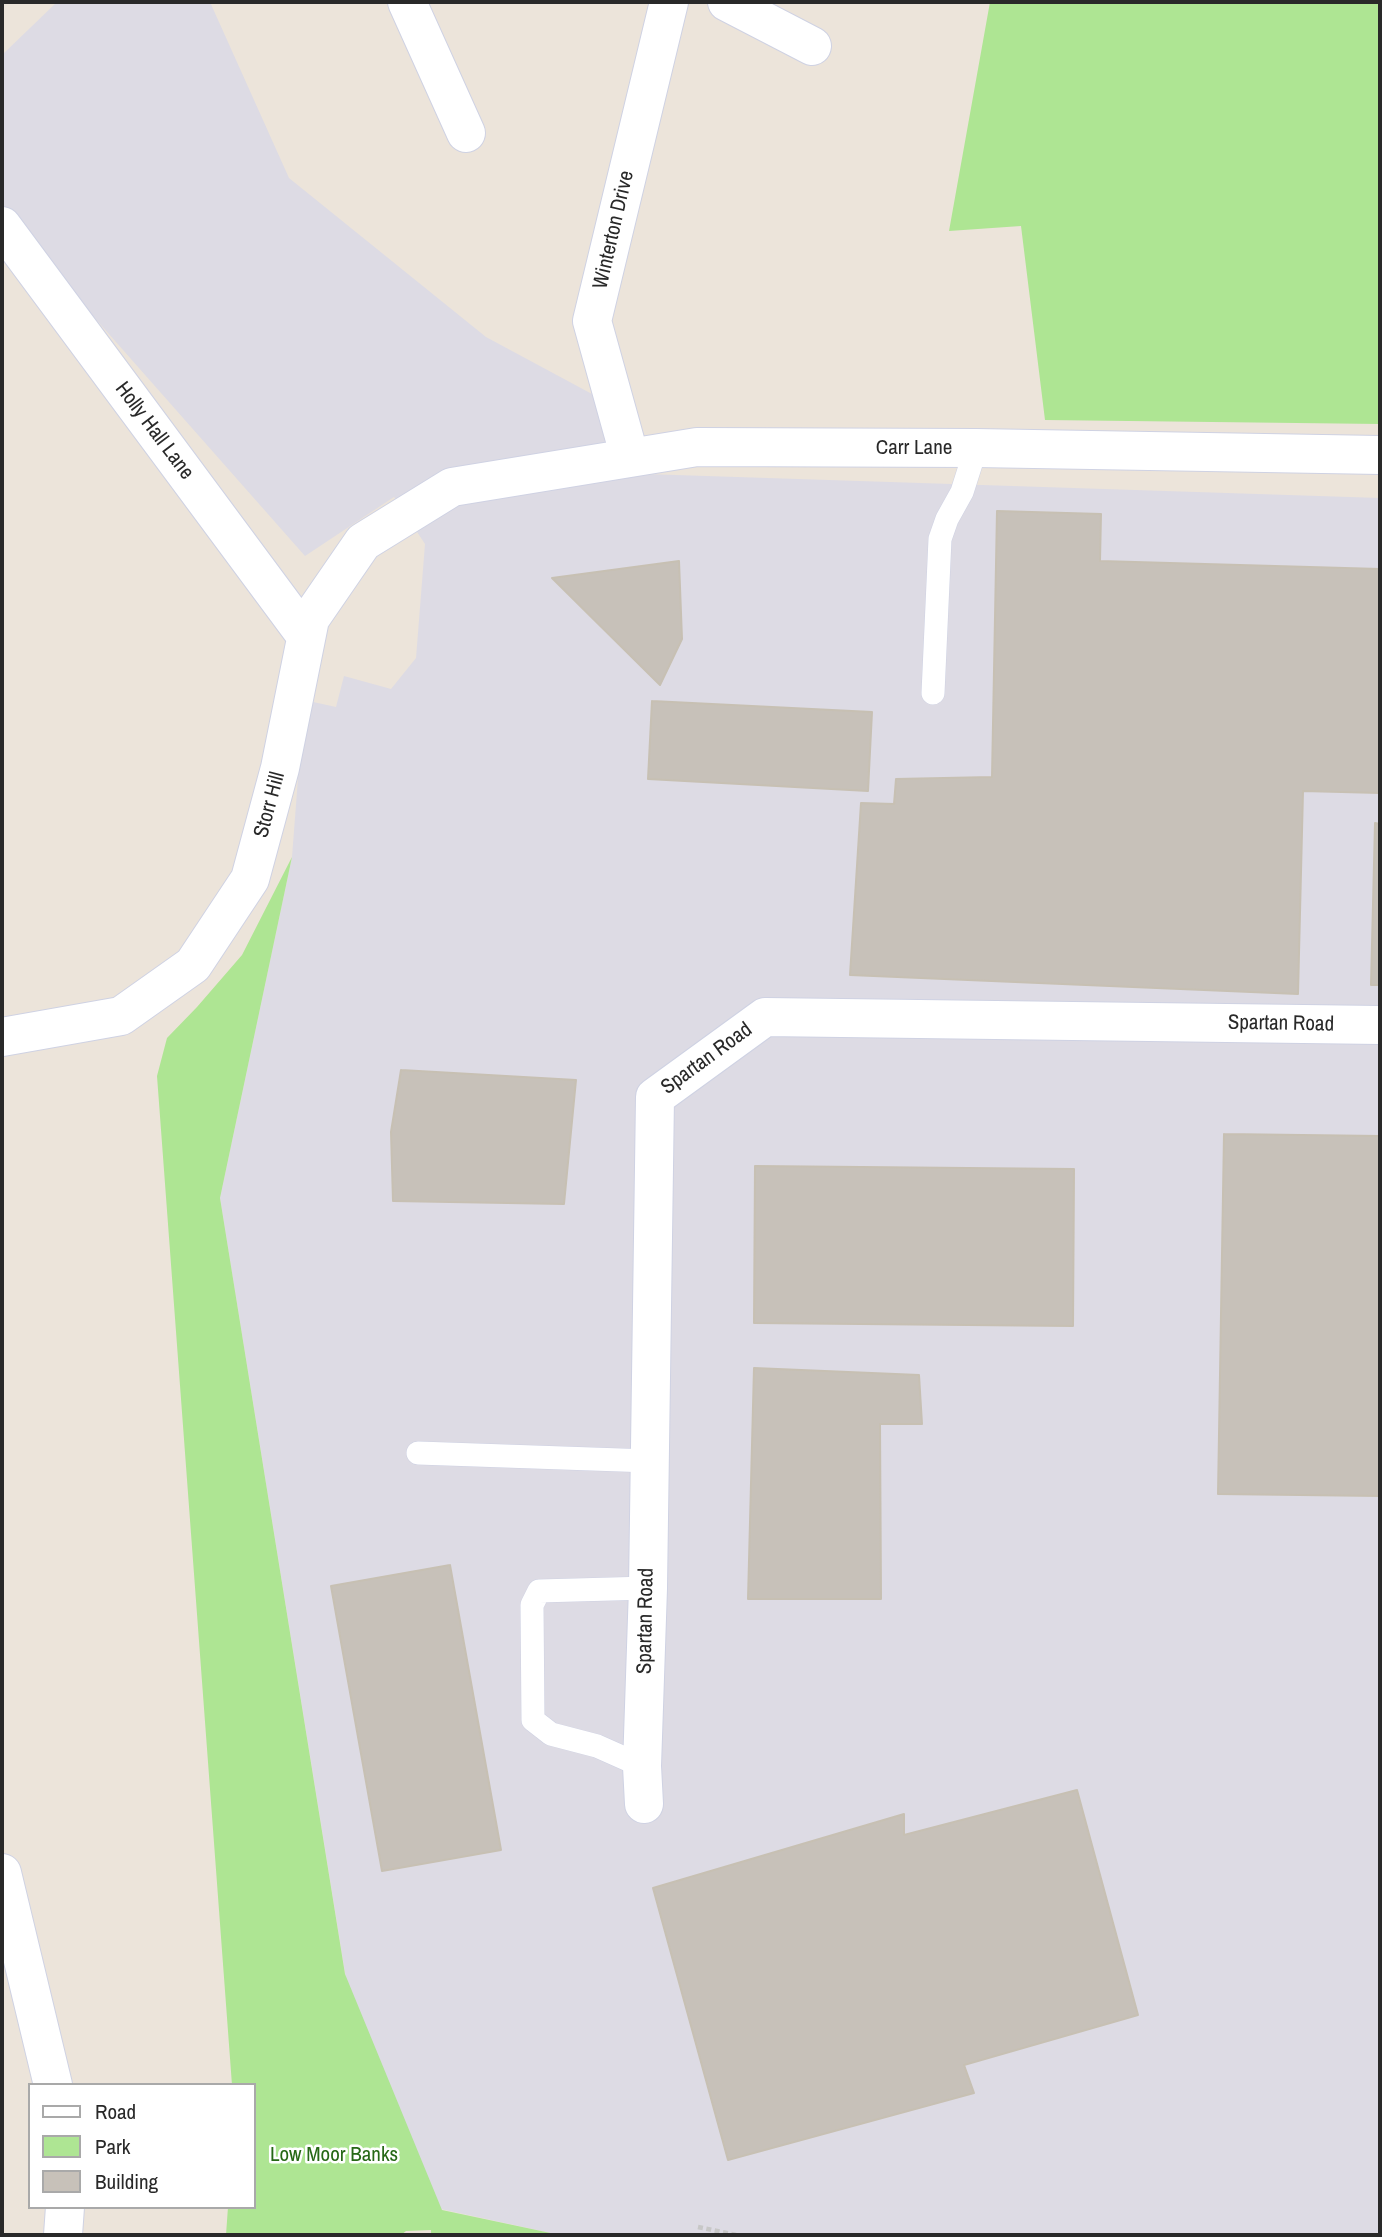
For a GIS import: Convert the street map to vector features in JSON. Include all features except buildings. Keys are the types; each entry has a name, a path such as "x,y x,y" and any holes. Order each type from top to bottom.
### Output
{"street":[{"path":"407,2 466,133"},
{"name":"Winterton Drive","path":"630,458 593,320 669,2"},
{"path":"727,2 812,46"},
{"name":"Holly Hall Lane","path":"2,226 306,636"},
{"name":"Carr Lane","path":"452,487 697,447 1380,454"},
{"name":"Storr Hill","path":"2,1037 121,1016 193,965 250,879 280,768 310,618 363,542 452,487"},
{"name":"Spartan Road","path":"644,1804 642,1766 648,1588 655,1097 765,1017 1380,1025"},
{"path":"2,1873 53,2083"},
{"path":"63,2235 65,2209"}],"lane":[{"path":"933,693 940,539 947,519 962,492 976,448"},
{"path":"418,1454 650,1461"},
{"path":"642,1766 597,1746 551,1734 533,1720 532,1605 539,1591 648,1588"}],"path":[{"path":"698,2227 736,2235"}],"shaded area":[{"path":"57,2 210,2 289,178 486,337 618,408 645,474 1380,498 1380,2235 560,2235 381,2196 220,1198 292,857 304,700 336,707 344,676 391,689 416,658 425,544 394,497 305,556 2,213 2,55"}],"green space":[{"path":"990,2 1380,2 1380,424 1045,420 1021,226 949,231"},
{"name":"Low Moor Banks","path":"292,857 220,1198 345,1974 442,2210 560,2235 431,2235 431,2230 406,2231 401,2235 226,2235 228,2209 256,2209 256,2083 232,2083 157,1076 167,1038 242,955"}]}
